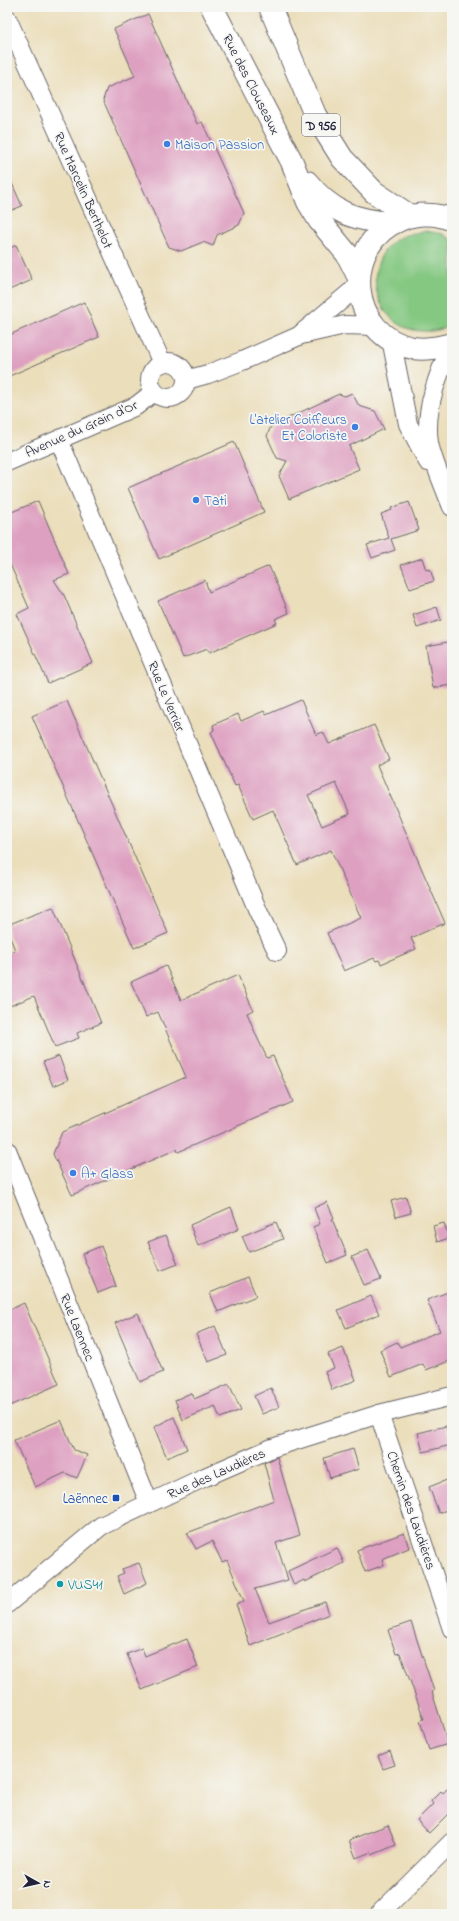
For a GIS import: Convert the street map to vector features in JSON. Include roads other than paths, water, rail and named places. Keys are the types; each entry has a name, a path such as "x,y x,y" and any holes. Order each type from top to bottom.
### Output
{"main road":[{"name":"Rue des Clouseaux","path":"212,7 292,162 308,202 320,220 347,254 358,279"},
{"name":"D 956","path":"270,7 315,115 342,158 401,220"},
{"name":"Rue des Clouseaux","path":"292,162 322,200 338,211 358,218 401,220 425,214 452,220"},
{"path":"401,220 378,234 367,249 358,279 360,300 383,333 413,348 434,349 452,344"}],"street":[{"name":"Rue Marcelin Berthelot","path":"7,18 162,363"},
{"path":"301,334 352,291 358,279"},
{"path":"186,380 242,361 301,334 345,325 383,333 408,424 427,461 444,486"},
{"path":"452,344 439,372 430,410 429,443 452,507"},
{"path":"168,362 176,364 182,368 186,380 182,393 176,397 168,398 161,397 154,392 150,383 151,373 156,367 162,363 168,362"},
{"name":"Avenue du Grain d'Or","path":"7,462 136,406 154,392"},
{"name":"Rue Le Verrier","path":"59,440 258,911 277,951"},
{"name":"Rue Laennec","path":"7,1150 149,1503"},
{"name":"Rue des Laudières","path":"7,1604 101,1526 149,1503 272,1448 379,1414 452,1396"},
{"name":"Chemin des Laudières","path":"379,1414 452,1629"},
{"path":"380,1913 452,1842"}],"place":[{"name":"Maison Passion","path":"167,144"},
{"name":"L’atelier Coiffeurs Et Coloriste","path":"355,427"},
{"name":"Tati","path":"196,500"},
{"name":"A+ Glass","path":"73,1173"},
{"name":"Laënnec","path":"116,1498"},
{"name":"VUS41","path":"60,1584"}]}
